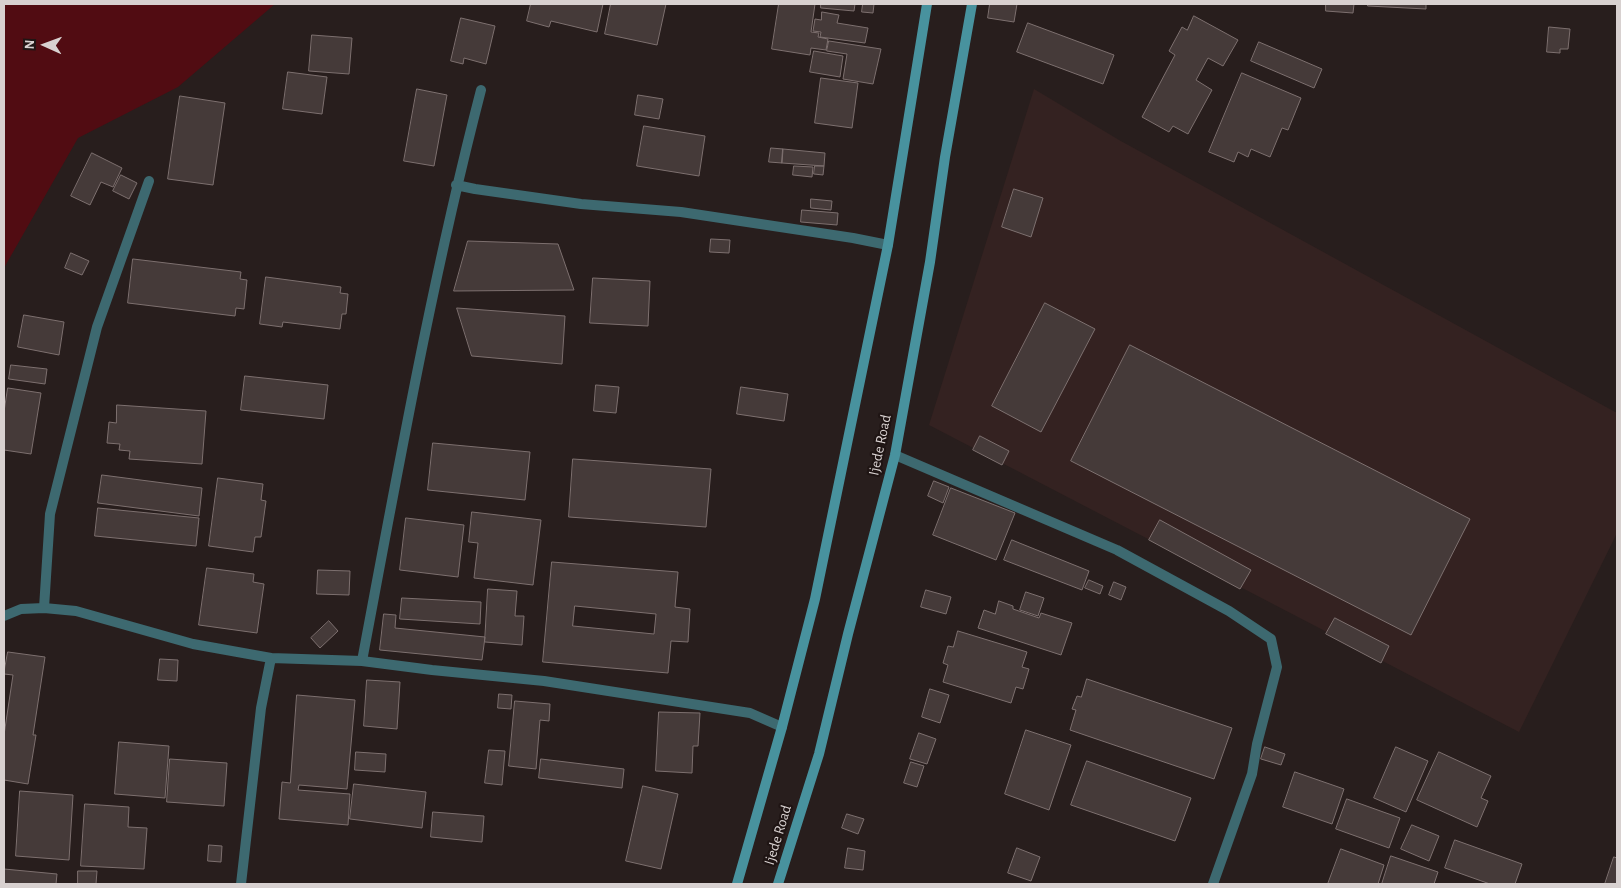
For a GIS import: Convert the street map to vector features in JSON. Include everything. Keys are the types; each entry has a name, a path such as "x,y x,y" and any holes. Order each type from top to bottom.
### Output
{"main road":[{"name":"Ijede Road","path":"737,884 782,727 815,599 888,245 927,4"},
{"name":"Ijede Road","path":"778,884 819,754 895,455 930,262 945,157 972,4"}],"street":[{"path":"362,661 422,345 456,185 481,90"},
{"path":"44,608 50,514 97,327 149,181"},
{"path":"456,185 581,204 681,212 888,245"},
{"path":"895,455 1117,550 1229,611 1271,639 1277,667 1257,744 1252,774 1213,884"},
{"path":"4,616 21,609 44,608 76,611 194,644 271,658 362,661 544,681 750,712 782,727"},
{"path":"242,884 261,708 271,658"}],"shaded area":[{"path":"4,4 275,4 178,87 78,138 4,268"},
{"path":"1034,89 1119,140 1617,413 1617,533 1519,732 929,425"}],"building":[{"path":"531,4 603,4 597,32 551,21 549,27 527,21"},
{"path":"611,4 666,4 657,45 605,34"},
{"path":"779,4 815,4 811,32 819,33 818,37 828,39 826,50 811,48 810,55 772,49"},
{"path":"821,4 855,4 854,11 821,8"},
{"path":"863,4 874,4 873,13 862,12"},
{"path":"990,4 1017,4 1014,22 988,18"},
{"path":"1326,4 1354,4 1353,13 1326,11"},
{"path":"1368,4 1426,4 1426,9 1368,6"},
{"path":"822,12 839,15 837,23 868,28 865,43 820,37 821,32 813,31 815,19 821,20"},
{"path":"1194,16 1238,40 1223,66 1208,58 1196,80 1212,90 1188,134 1173,126 1169,132 1142,117 1175,55 1169,51 1182,27 1187,30"},
{"path":"461,18 495,26 486,64 464,58 463,64 451,61"},
{"path":"1028,23 1114,55 1103,84 1017,52"},
{"path":"1549,27 1570,29 1568,49 1560,49 1560,53 1547,52"},
{"path":"312,35 352,38 349,74 309,71"},
{"path":"829,41 881,49 873,84 843,79 847,54 827,51"},
{"path":"1259,42 1322,69 1314,88 1251,61"},
{"path":"814,51 843,56 840,77 810,72"},
{"path":"288,72 327,77 322,114 283,109"},
{"path":"1242,73 1301,98 1288,130 1282,128 1270,157 1251,149 1248,157 1238,152 1234,162 1209,152"},
{"path":"821,78 858,83 852,128 815,123"},
{"path":"417,89 447,95 434,166 404,161"},
{"path":"638,95 663,99 659,119 635,115"},
{"path":"180,96 225,103 213,185 168,179"},
{"path":"644,126 705,136 699,176 637,166"},
{"path":"771,148 783,149 782,163 769,162"},
{"path":"783,149 825,153 824,166 782,163"},
{"path":"92,153 122,168 113,187 101,182 90,205 71,196"},
{"path":"794,166 813,167 812,177 793,175"},
{"path":"815,166 824,166 823,175 814,174"},
{"path":"121,175 137,183 129,199 113,191"},
{"path":"1014,189 1043,198 1031,237 1002,227"},
{"path":"811,199 832,201 831,210 811,208"},
{"path":"802,210 838,213 837,225 801,222"},
{"path":"711,239 730,240 729,253 710,252"},
{"path":"468,241 558,244 574,290 454,291"},
{"path":"71,253 89,261 82,275 65,268"},
{"path":"133,259 241,272 240,279 247,280 244,309 236,308 235,316 128,303"},
{"path":"266,277 341,287 340,293 348,294 346,314 342,314 340,329 283,322 282,327 260,324"},
{"path":"593,278 650,281 648,326 590,323"},
{"path":"1045,303 1095,329 1041,432 992,406"},
{"path":"457,308 565,316 562,364 472,356"},
{"path":"24,315 64,322 59,355 18,347"},
{"path":"1130,345 1470,519 1411,635 1071,461"},
{"path":"11,365 47,369 45,384 9,379"},
{"path":"245,376 328,385 324,419 241,410"},
{"path":"596,385 619,387 616,413 594,411"},
{"path":"741,387 788,394 784,421 737,414"},
{"path":"8,388 41,393 31,454 4,450 4,412"},
{"path":"117,405 206,411 202,464 129,459 130,451 119,450 120,444 107,443 109,422 116,423"},
{"path":"980,436 1009,451 1002,465 973,450"},
{"path":"433,443 530,452 525,500 428,490"},
{"path":"573,459 711,469 706,527 569,517"},
{"path":"102,475 202,488 199,516 98,503"},
{"path":"218,478 263,484 261,500 266,501 261,537 255,537 253,552 209,546"},
{"path":"934,481 949,487 943,503 928,496"},
{"path":"951,488 1015,513 996,560 933,535"},
{"path":"98,508 199,518 196,546 95,536"},
{"path":"472,512 541,520 533,585 474,578 478,543 469,542"},
{"path":"406,518 464,525 458,577 400,570"},
{"path":"1160,520 1251,570 1240,589 1149,540"},
{"path":"1012,540 1089,571 1082,590 1004,560"},
{"path":"552,562 678,572 675,607 690,609 688,642 671,641 668,673 543,662","holes":["575,606 656,614 654,634 573,626"]},
{"path":"207,568 254,574 253,582 264,584 257,633 199,625"},
{"path":"318,570 350,571 349,595 317,594"},
{"path":"1089,580 1103,586 1100,594 1085,588"},
{"path":"1114,582 1126,587 1121,600 1109,595"},
{"path":"488,589 517,591 515,616 524,616 522,645 485,642"},
{"path":"926,590 951,597 946,614 921,607"},
{"path":"1026,592 1044,598 1038,616 1020,610"},
{"path":"402,598 481,602 480,624 400,619"},
{"path":"999,601 1013,606 1013,609 1039,618 1041,613 1072,623 1061,655 978,628 984,610 995,614"},
{"path":"384,614 396,615 395,628 485,637 482,660 380,650"},
{"path":"1335,618 1389,646 1381,663 1326,634"},
{"path":"329,621 338,631 320,648 311,638"},
{"path":"958,631 1027,652 1022,667 1029,669 1023,689 1016,687 1011,703 943,682 948,665 943,663 948,646 953,647"},
{"path":"8,652 45,657 33,735 36,735 28,784 4,780 4,735 13,675 4,674"},
{"path":"160,659 178,660 177,681 158,680"},
{"path":"1087,679 1232,728 1214,779 1070,730 1076,710 1072,709 1077,696 1081,697"},
{"path":"367,680 400,682 397,729 364,726"},
{"path":"930,689 949,695 940,723 922,717"},
{"path":"499,694 512,695 511,709 498,708"},
{"path":"297,695 355,700 347,789 299,785 298,790 350,794 348,825 279,819 282,782 290,783"},
{"path":"515,701 550,704 549,721 540,720 536,769 509,766"},
{"path":"659,712 700,713 698,746 693,746 692,773 656,771"},
{"path":"1026,730 1071,745 1049,810 1005,794"},
{"path":"919,733 936,739 927,764 910,759"},
{"path":"119,742 169,746 165,798 115,794"},
{"path":"1265,747 1285,754 1281,765 1261,759"},
{"path":"1396,747 1428,761 1406,812 1374,798"},
{"path":"489,750 505,751 502,785 485,783"},
{"path":"356,752 386,754 385,772 355,770"},
{"path":"1439,752 1491,776 1481,798 1488,801 1477,827 1417,800"},
{"path":"170,759 227,763 224,806 167,802"},
{"path":"541,759 624,769 622,788 539,778"},
{"path":"1087,761 1191,798 1175,841 1071,805"},
{"path":"911,762 924,766 917,787 904,783"},
{"path":"1295,772 1344,789 1332,824 1283,807"},
{"path":"354,784 426,792 422,828 350,819"},
{"path":"643,786 678,794 661,869 626,861"},
{"path":"20,791 73,795 69,860 16,856"},
{"path":"1347,799 1400,818 1389,848 1336,829"},
{"path":"85,804 129,807 128,827 147,828 144,869 81,866"},
{"path":"433,812 484,816 482,842 431,837"},
{"path":"847,814 864,819 858,834 842,828"},
{"path":"1412,825 1439,836 1429,861 1401,849"},
{"path":"1455,840 1522,864 1515,884 1490,884 1445,868"},
{"path":"209,845 222,846 221,862 208,861"},
{"path":"848,848 865,851 863,870 845,868"},
{"path":"1017,848 1040,857 1031,881 1008,873"},
{"path":"1341,849 1384,865 1378,884 1328,884"},
{"path":"1391,856 1438,872 1434,884 1382,884"},
{"path":"1614,857 1617,858 1617,884 1605,884"},
{"path":"4,869 57,874 56,884 4,884"},
{"path":"78,871 97,871 96,884 78,884"}]}
